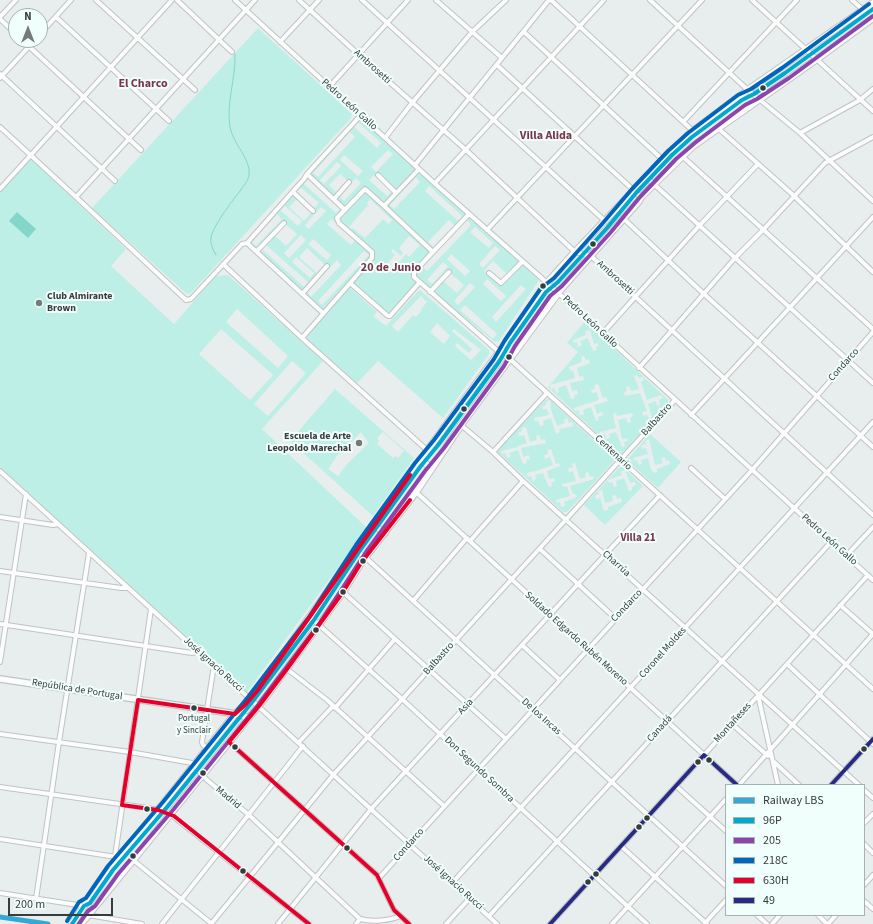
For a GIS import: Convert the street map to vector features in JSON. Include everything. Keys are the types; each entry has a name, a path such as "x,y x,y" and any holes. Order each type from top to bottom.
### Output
{"highway":[{"path":"72,924 116,858 158,810 193,764 235,714 250,699 311,617 355,550 427,450 548,284 575,252 646,177 693,131 748,90 873,3"},
{"path":"81,924 259,706 343,592 365,557 416,492 461,425 558,293 641,197 693,146 872,20"},
{"path":"420,460 432,468"}],"main road":[{"path":"373,525 385,533"},
{"name":"República de Portugal","path":"0,678 138,700 207,709 248,718"}],"street":[{"path":"8,26 0,18 16,0"},
{"path":"48,26 71,0"},
{"path":"96,0 195,90"},
{"path":"0,189 172,0"},
{"path":"177,0 232,52"},
{"name":"Pedro León Gallo","path":"235,0 434,183 558,293 873,580"},
{"path":"76,197 255,0"},
{"name":"Ambrosetti","path":"299,0 466,150 575,252 591,256 636,296 873,515"},
{"path":"280,42 320,0"},
{"path":"362,0 605,221"},
{"path":"329,87 408,0"},
{"path":"436,0 502,58"},
{"path":"385,138 412,103 472,32 506,0"},
{"path":"384,206 417,167 443,130 496,64 550,0 633,74 693,131"},
{"path":"434,183 551,57 581,27 604,0"},
{"path":"650,0 748,90 800,133 873,201"},
{"path":"487,230 702,0"},
{"path":"752,0 873,111"},
{"path":"684,121 797,0"},
{"path":"852,0 863,10"},
{"path":"56,17 169,120"},
{"path":"524,32 663,160"},
{"path":"27,48 1,76 115,181"},
{"path":"31,48 141,150"},
{"path":"496,64 641,197"},
{"path":"800,133 860,100 873,89"},
{"path":"0,127 186,300 191,299 242,244 247,243 360,115"},
{"path":"719,129 846,245 873,272"},
{"path":"639,368 735,258 825,163 873,137"},
{"path":"682,156 726,198 873,329"},
{"path":"602,334 758,164"},
{"path":"307,174 345,210"},
{"path":"378,175 396,192"},
{"path":"646,177 873,383"},
{"path":"334,199 349,182"},
{"path":"302,338 372,258 372,252 338,221 337,218 365,189 433,252"},
{"path":"293,192 313,211"},
{"path":"350,283 388,316 390,316 419,283 413,274 469,214"},
{"path":"691,415 873,217"},
{"path":"623,218 704,294 873,447"},
{"path":"257,251 284,223"},
{"path":"247,243 323,313"},
{"path":"489,273 501,283 522,262"},
{"path":"223,264 302,338 427,450"},
{"path":"302,294 327,266"},
{"path":"430,292 449,272"},
{"name":"Centenario","path":"419,283 509,359 873,689"},
{"name":"Condarco","path":"379,878 752,470 873,332"},
{"path":"493,452 547,393"},
{"name":"Balbastro","path":"211,924 334,774 675,400"},
{"name":"Coronel Moldes","path":"452,883 873,422"},
{"name":"Charrúa","path":"461,425 493,452 523,481 858,784"},
{"path":"691,468 725,499"},
{"name":"José Ignacio Rucci","path":"0,471 498,924"},
{"path":"413,601 468,539 523,481"},
{"name":"Soldado Edgardo Rubén Moreno","path":"416,492 737,784"},
{"path":"0,662 26,494"},
{"name":"Asia","path":"278,924 372,809 660,495"},
{"path":"0,517 53,525 58,524"},
{"path":"846,556 873,527"},
{"name":"Canadá","path":"490,916 831,542"},
{"path":"540,549 616,618"},
{"name":"De los Incas","path":"355,550 365,557 725,885"},
{"path":"36,898 89,553"},
{"path":"0,571 128,588"},
{"name":"Montañeses","path":"550,924 868,575"},
{"path":"343,592 506,739"},
{"path":"739,784 771,750 873,634 840,605"},
{"path":"0,839 116,858 122,805 151,609"},
{"name":"Don Segundo Sombra","path":"311,617 647,924"},
{"path":"0,624 192,653 199,651"},
{"path":"299,742 334,707 395,639"},
{"path":"522,645 560,680"},
{"path":"787,664 819,695 872,741 832,784"},
{"path":"207,748 202,745 202,742 214,665"},
{"path":"287,669 327,700 444,806"},
{"path":"758,694 778,784"},
{"path":"732,724 798,784"},
{"path":"0,734 130,752 190,762 193,764"},
{"path":"229,742 379,878 393,908 409,924"},
{"path":"162,924 303,746"},
{"name":"Madrid","path":"193,764 202,775 278,842 360,918"},
{"path":"676,786 725,830"},
{"path":"0,787 158,810 170,814 309,924"},
{"path":"865,791 873,798"},
{"path":"612,924 725,800"},
{"path":"865,822 873,814"},
{"path":"865,845 873,852"},
{"path":"620,846 705,923 725,901"},
{"path":"133,860 211,924"},
{"path":"865,884 873,875"},
{"path":"0,893 84,906"},
{"path":"446,924 469,899"},
{"path":"865,901 873,909"},
{"path":"88,915 142,924"},
{"path":"356,924 360,918 366,920 390,919 400,916"},
{"path":"758,916 767,924"},
{"path":"772,924 779,916"},
{"path":"819,916 827,924 835,916"}],"shaded area":[{"path":"258,28 352,114 351,118 191,293 187,294 92,208"},
{"path":"360,118 539,280 499,341 495,342 419,281 388,314 385,314 349,280 323,309 249,242","holes":["358,122 381,143 377,148 354,127","350,132 355,137 318,177 313,173","388,150 393,154 376,172 371,167","344,155 363,171 358,176 340,160","337,162 341,166 324,184 320,180","340,174 349,182 338,194 329,185","374,175 392,191 387,196 369,180","416,177 420,182 394,209 390,205","356,178 361,183 344,201 339,196","308,179 340,209 336,213 304,184","429,186 462,216 458,221 425,191","300,187 319,203 314,208 296,192","299,197 313,211 304,221 289,207","370,199 392,220 389,224 383,219 365,238 353,228 351,229 349,227 368,205 367,203","284,205 302,221 298,226 280,210","321,207 326,211 309,229 305,225","277,214 282,219 256,246 251,242","331,219 355,240 351,245 327,224","449,220 454,225 433,247 428,242","467,220 471,225 427,271 423,267","284,223 297,234 286,246 273,234","475,227 493,243 489,248 470,232","301,235 306,240 289,258 284,253","409,236 420,245 409,257 406,254 393,270 387,264 395,255 391,251 393,249 401,256 403,253 399,248","313,239 331,255 327,260 308,244","266,245 308,282 304,287 262,249","495,246 500,250 483,268 479,264","307,248 326,266 319,275 299,257","364,251 369,255 322,305 318,301","451,254 470,271 465,276 447,259","296,257 314,273 310,278 292,262","337,260 341,265 311,297 307,292","493,261 509,276 503,283 499,284 484,271","443,262 448,266 432,284 427,280","449,272 464,285 457,293 442,280","487,279 506,296 501,301 483,284","470,283 475,287 458,305 454,301","521,285 526,289 496,322 492,317","465,305 497,334 493,339 460,310"]},
{"path":"30,158 126,249 111,266 174,324 216,276 228,275 323,361 262,429 367,528 247,692 0,467 0,192","holes":["237,309 288,356 278,368 226,322","221,329 273,375 250,400 199,354","292,361 306,373 268,416 254,404"]},
{"path":"17,212 36,229 28,238 9,221"},
{"path":"349,287 377,312 373,316 386,326 420,290 489,350 489,354 443,418 378,361 357,383 307,339 306,336","holes":["421,296 427,302 421,309 422,310 416,317 413,315 398,332 392,326","437,323 450,336 444,344 430,332","454,329 481,350 471,360 455,346 457,343 469,353 472,349 452,331"]},
{"path":"585,321 668,400 668,404 622,453 619,454 548,387 578,352 567,343","holes":["590,330 594,344 598,343 599,346 596,347 597,350 593,351 588,338 580,341 582,345 578,347 577,342 574,343 573,340 586,335 585,331","584,356 586,360 589,359 590,363 577,368 579,377 583,376 584,380 570,383 572,391 577,390 578,394 574,395 575,398 571,399 566,385 558,388 559,392 556,393 554,388 551,389 550,385 575,378 573,370 570,371 569,367 582,362 581,357","637,375 639,378 643,377 644,380 641,382 647,400 661,395 663,398 659,400 660,405 657,406 656,401 648,404 652,417 648,418 647,415 643,416 642,412 647,411 640,393 625,396 624,392 627,391 626,387 629,386 631,391 639,389 634,376","598,384 603,398 606,397 608,401 594,405 597,414 602,412 603,415 598,417 599,420 596,421 591,407 583,410 584,414 580,415 578,410 575,411 574,408 599,400 597,392 592,393 591,390 595,389 594,385","616,413 617,416 632,413 633,416 630,418 631,422 628,423 626,418 618,420 622,439 627,438 628,441 624,442 625,446 622,447 616,432 609,434 610,438 606,439 605,434 601,435 600,432 616,428 613,414"]},
{"path":"335,389 414,458 373,516 290,441","holes":["361,432 369,443 348,463 338,476 328,469 337,456","383,432 404,451 398,458 396,456 393,458 377,444 379,441 377,438"]},
{"path":"549,399 614,459 613,462 567,512 563,512 497,451 545,400","holes":["550,400 550,407 557,426 565,423 564,419 567,418 569,423 572,422 573,426 559,429 560,432 556,434 551,418 543,421 544,425 540,426 538,421 535,422 534,418 549,415 547,409 543,410 542,407 546,405 546,402","526,427 530,442 537,440 536,436 539,435 541,440 545,439 546,443 521,448 523,457 529,455 530,459 526,460 527,463 523,464 518,450 509,453 511,457 507,458 506,453 502,454 501,451 527,443 524,435 519,436 518,433 522,431 522,428","551,449 556,464 559,463 560,466 547,471 549,479 554,478 555,481 551,483 552,486 549,487 543,473 535,475 536,479 533,481 531,476 528,477 527,473 553,465 550,457 545,459 544,455 548,454 547,450","575,463 580,479 586,477 585,473 588,472 590,477 593,476 594,479 570,486 573,494 576,494 577,497 564,502 565,506 561,507 560,502 557,503 556,500 570,496 567,486 563,487 562,484 576,481 573,471 569,472 568,469 573,467 572,464"]},
{"path":"650,434 681,462 658,488 628,461 628,459","holes":["649,439 655,465 663,463 661,458 665,457 666,461 669,460 670,464 657,469 657,472 654,473 651,469 648,458 641,460 642,464 639,465 637,460 634,461 633,458 648,454 646,448 642,449 641,445 646,444 645,441"]},
{"path":"620,467 623,467 643,486 605,525 584,505","holes":["625,470 630,483 635,482 636,485 629,491 624,478 616,481 617,486 614,487 612,482 609,483 608,480 622,475 621,471","602,490 605,503 613,501 612,496 616,495 617,499 621,498 622,502 608,507 608,510 604,511 600,498 596,499 595,496 599,494 598,491"]}],"waterway":[{"path":"216,255 211,242 212,233 223,214 247,182 249,175 249,169 245,157 230,127 229,109 235,54"}],"rail line":[{"name":"LBS","path":"0,917 48,924"}],"transit line":[{"name":"218C","path":"67,921 79,902 86,898 108,866 163,802 248,697 309,617 356,545 415,463 434,440 494,359 505,340 541,288 554,278 632,189 668,151 688,133 738,95 751,89 782,68 869,4"},
{"name":"96P","path":"72,924 84,906 90,903 113,870 168,806 253,701 314,620 361,549 420,467 439,444 499,362 510,343 546,292 558,282 607,228 636,193 672,155 692,137 742,100 754,94 785,73 873,9"},
{"name":"205","path":"79,924 88,911 95,906 118,874 173,810 258,705 319,624 366,552 504,366 515,346 550,296 562,286 611,232 640,197 676,159 745,105 789,78 873,16"},
{"name":"630H","path":"309,924 174,816 158,810 122,805 138,700 235,714 258,690 410,475"},
{"name":"630H","path":"409,924 394,910 377,875 229,742 287,669 343,592 361,563 410,500"},
{"name":"49","path":"832,784 873,739"},
{"name":"49","path":"704,755 736,784"},
{"name":"49","path":"550,924 704,755"}],"place":[{"name":"Club Almirante Brown","path":"39,303"},
{"name":"Escuela de Arte Leopoldo Marechal","path":"359,443"},
{"name":"Portugal y Sinclair","path":"194,708"}],"district":[{"name":"El Charco","path":"143,84"},
{"name":"Villa Alida","path":"546,136"},
{"name":"20 de Junio","path":"391,268"},
{"name":"Villa 21","path":"638,539"}]}
